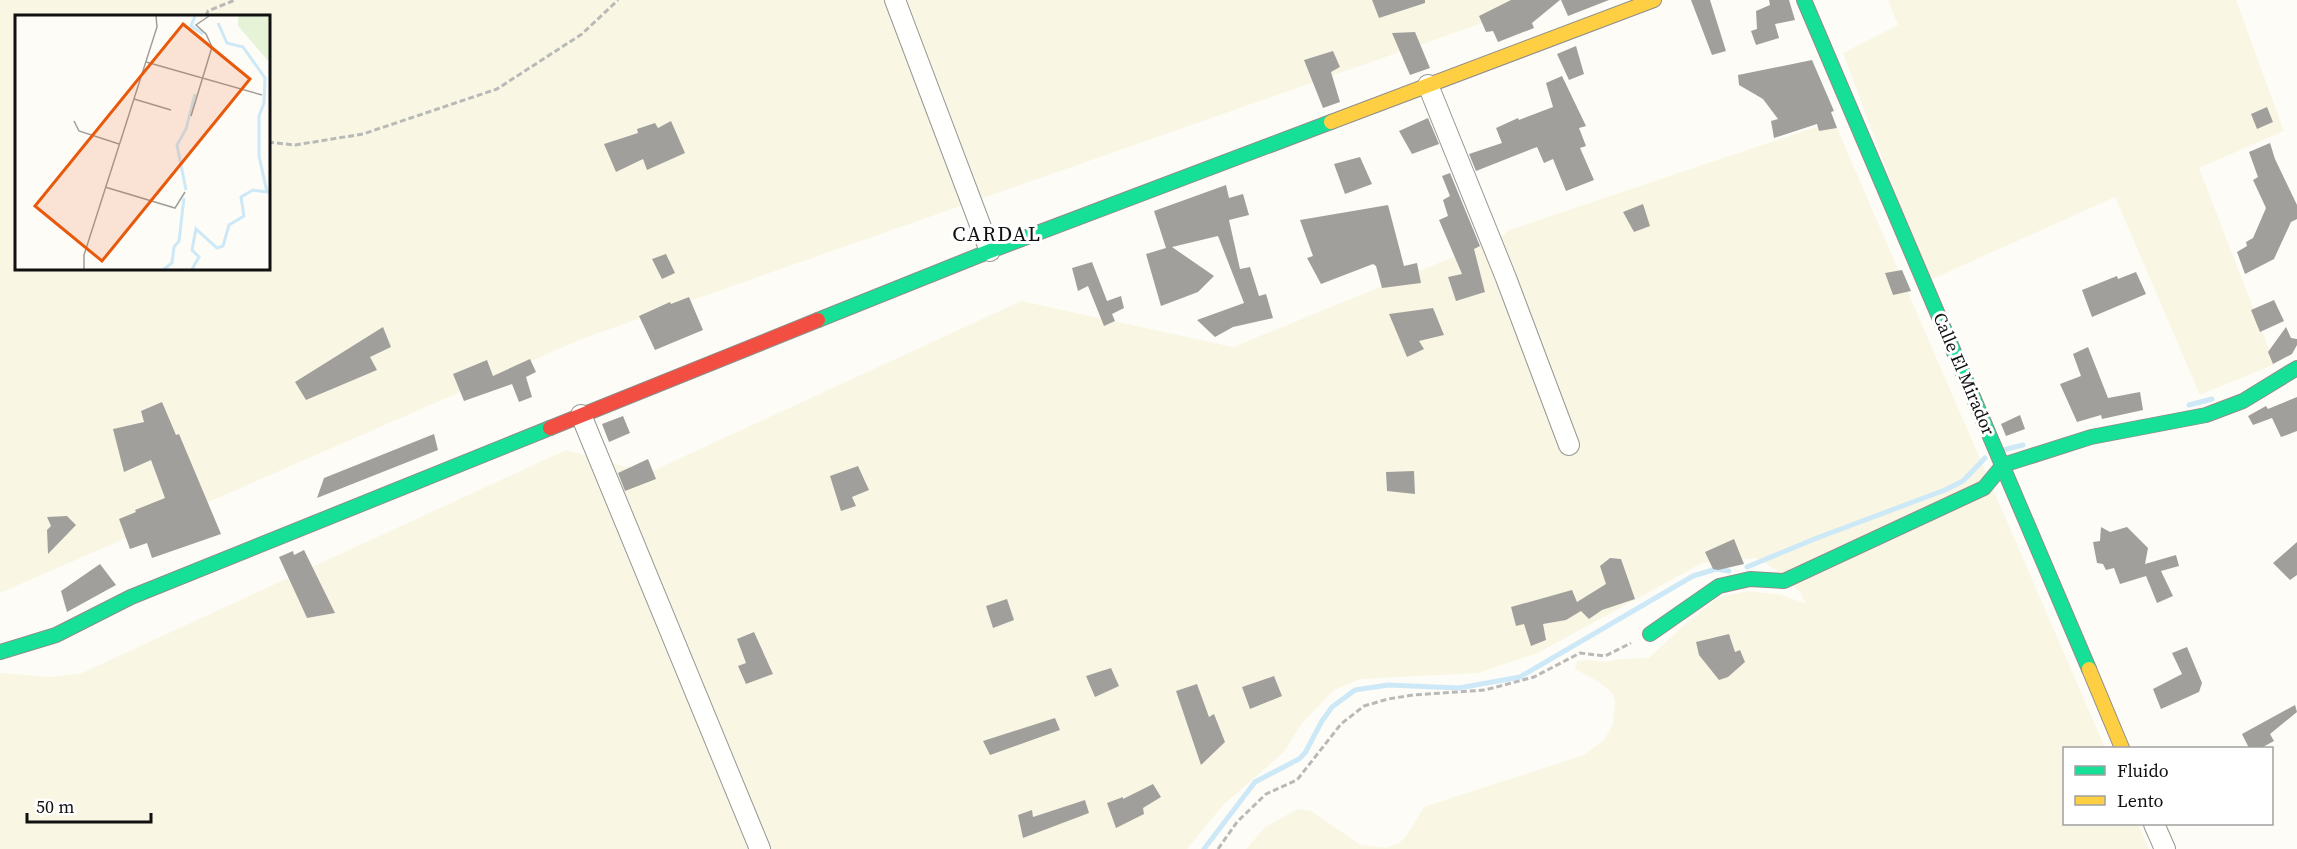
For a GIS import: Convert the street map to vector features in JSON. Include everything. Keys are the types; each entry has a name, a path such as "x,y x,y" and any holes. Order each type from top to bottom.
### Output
{"street":[{"path":"895,0 990,251"},
{"path":"0,652 56,635 131,597 990,251 1654,0"},
{"name":"Calle El Mirador","path":"1804,0 2122,747"},
{"path":"1428,85 1506,278 1569,445"},
{"path":"1650,634 1719,586 1750,579 1784,581 1984,488 2003,465 2091,437 2206,415 2243,401 2297,368"},
{"path":"581,415 760,849"},
{"path":"2154,825 2164,849"}],"path":[{"path":"206,15 208,11 235,0"},
{"path":"270,142 295,145 363,134 498,89 582,34 618,0"},
{"path":"1218,849 1237,822 1266,794 1297,780 1341,724 1364,706 1413,695 1485,690 1534,677 1580,653 1605,656 1650,634"}],"shaded area":[{"path":"0,0 1548,0 584,338 0,593"},
{"path":"1888,0 2236,0 2284,131 2199,168 2275,364 2200,395 2115,197 1928,281 1843,53 1898,25"},
{"path":"1834,121 2105,747 2063,747 2063,825 2138,825 2149,849 1246,849 1265,827 1298,809 1311,811 1361,845 1386,848 1399,843 1407,835 1424,807 1584,755 1604,740 1613,724 1615,702 1613,694 1599,682 1575,669 1577,661 1605,662 1649,658 1684,625 1719,597 1749,591 1782,595 1806,604 1800,592 1776,570 1757,558 1702,563 1538,653 1478,673 1360,679 1334,690 1302,723 1284,752 1224,804 1187,849 0,849 0,673 51,677 82,673 566,450 648,473 1021,301 1233,347 1500,238 1509,230"}],"building":[{"path":"1372,0 1425,0 1425,3 1379,18"},
{"path":"1511,0 1560,0 1532,23 1534,28 1498,42 1493,31 1486,32 1479,16"},
{"path":"1561,0 1609,0 1568,16"},
{"path":"1691,0 1710,0 1726,51 1712,55"},
{"path":"1769,0 1789,0 1795,20 1775,24 1779,38 1756,45 1751,31 1757,29 1756,11 1770,5"},
{"path":"1415,32 1430,68 1410,75 1392,33"},
{"path":"1576,46 1584,74 1569,80 1557,54"},
{"path":"1333,51 1340,67 1331,72 1340,102 1323,108 1304,60"},
{"path":"1812,60 1834,111 1831,112 1837,128 1819,131 1817,124 1774,138 1771,121 1778,119 1763,99 1739,85 1738,75"},
{"path":"1562,76 1586,126 1579,128 1586,146 1580,148 1594,180 1566,191 1553,159 1544,163 1537,147 1476,171 1469,154 1502,143 1496,128 1553,107 1546,83"},
{"path":"2267,107 2273,122 2257,129 2251,114"},
{"path":"1428,118 1439,144 1412,154 1399,131"},
{"path":"671,121 685,153 647,170 643,159 616,172 604,144 638,133 637,129 655,123 658,128"},
{"path":"2270,143 2275,159 2297,205 2297,219 2291,222 2274,259 2245,274 2237,252 2247,246 2246,242 2253,238 2266,208 2253,180 2258,177 2249,152"},
{"path":"1360,157 1372,184 1345,194 1334,164"},
{"path":"1450,173 1480,246 1474,249 1485,292 1456,301 1448,277 1462,274 1439,220 1448,216 1443,200 1450,196 1442,176"},
{"path":"1226,185 1229,198 1243,194 1249,215 1229,220 1240,269 1250,267 1259,296 1266,294 1273,318 1233,327 1215,337 1197,320 1244,303 1218,236 1172,247 1214,276 1198,292 1161,306 1146,254 1166,248 1154,211"},
{"path":"1643,204 1650,226 1634,232 1623,212"},
{"path":"1388,205 1404,266 1417,263 1421,283 1382,288 1376,266 1373,264 1321,284 1307,258 1313,256 1300,220"},
{"path":"666,254 675,273 662,279 652,259"},
{"path":"1092,262 1107,301 1121,296 1124,308 1112,314 1115,321 1104,326 1088,286 1078,291 1072,268"},
{"path":"1902,270 1911,291 1893,295 1885,273"},
{"path":"2136,272 2146,294 2092,317 2082,290 2117,276 2118,279"},
{"path":"689,297 703,330 655,350 639,316 670,302 671,304"},
{"path":"2274,300 2284,321 2260,332 2251,310"},
{"path":"1433,308 1444,335 1419,341 1424,349 1407,357 1389,314"},
{"path":"383,327 391,347 370,357 377,370 306,400 295,382"},
{"path":"2286,327 2291,338 2297,339 2297,345 2292,354 2273,364 2268,352"},
{"path":"2088,347 2108,398 2140,392 2143,410 2102,419 2101,415 2077,422 2060,384 2081,376 2073,354"},
{"path":"530,359 536,372 526,377 532,397 519,402 512,384 464,401 453,374 487,360 493,376"},
{"path":"2297,397 2297,431 2281,437 2272,418 2253,425 2248,416 2266,406 2268,409"},
{"path":"162,402 176,435 179,434 221,534 152,558 147,543 130,549 119,519 165,498 151,460 124,472 113,429 144,422 141,411"},
{"path":"2020,415 2025,429 2006,436 2001,424"},
{"path":"623,416 630,433 609,442 602,424"},
{"path":"434,434 438,450 317,498 324,478"},
{"path":"648,459 656,479 625,491 618,473"},
{"path":"858,466 869,490 852,497 856,506 841,511 830,476"},
{"path":"1414,471 1415,494 1387,491 1386,472"},
{"path":"67,516 76,525 48,554 47,530 51,526 47,517"},
{"path":"2101,527 2110,532 2127,527 2148,548 2145,564 2176,555 2179,566 2161,571 2173,596 2157,603 2146,576 2120,584 2114,568 2106,570 2103,564 2097,563 2093,542 2100,541"},
{"path":"1734,539 1744,564 1713,569 1705,552"},
{"path":"2297,542 2297,575 2290,580 2273,563"},
{"path":"304,550 335,613 307,618 279,557 293,551 294,555"},
{"path":"1610,558 1621,559 1635,599 1602,610 1589,619 1581,611 1566,620 1543,624 1546,640 1531,646 1524,624 1516,626 1511,607 1572,590 1577,602 1606,584 1600,566"},
{"path":"100,564 116,585 67,612 61,591"},
{"path":"1007,599 1014,620 993,628 986,606"},
{"path":"754,632 773,674 746,684 738,666 746,663 737,639"},
{"path":"1729,634 1735,652 1740,650 1745,662 1728,677 1719,680 1699,655 1696,642"},
{"path":"2187,647 2202,683 2199,692 2161,709 2153,689 2182,674 2172,653"},
{"path":"1111,668 1119,686 1095,697 1086,676"},
{"path":"1274,676 1282,696 1250,709 1242,687"},
{"path":"1197,684 1209,717 1214,714 1225,742 1201,765 1176,691"},
{"path":"2295,705 2297,712 2270,734 2274,741 2263,747 2248,747 2242,734"},
{"path":"1055,718 1060,730 990,755 983,741"},
{"path":"1153,784 1161,797 1143,808 1144,814 1116,828 1107,803 1123,797 1123,799"},
{"path":"1085,800 1089,813 1023,838 1018,815 1032,810 1033,817"}],"waterway":[{"path":"2189,405 2212,399"},
{"path":"2003,450 2023,445"},
{"path":"1747,567 1945,490 1963,481 1985,458"},
{"path":"1204,849 1255,782 1299,759 1305,753 1332,707 1355,690 1388,685 1459,688 1520,677 1693,576 1716,569 1729,571"}],"traffic: fast":[{"path":"1804,0 2089,669"},
{"path":"818,320 990,251 1331,122"},
{"path":"1650,634 1719,586 1750,579 1784,581 1984,488 2003,465 2091,437 2206,415 2243,401 2297,368"},
{"path":"0,652 56,635 131,597 550,428"}],"traffic: slow":[{"path":"1331,122 1654,0"},
{"path":"2089,669 2122,747"}],"traffic: jam":[{"path":"550,428 818,320"}],"district":[{"name":"CARDAL","path":"997,234"}]}
